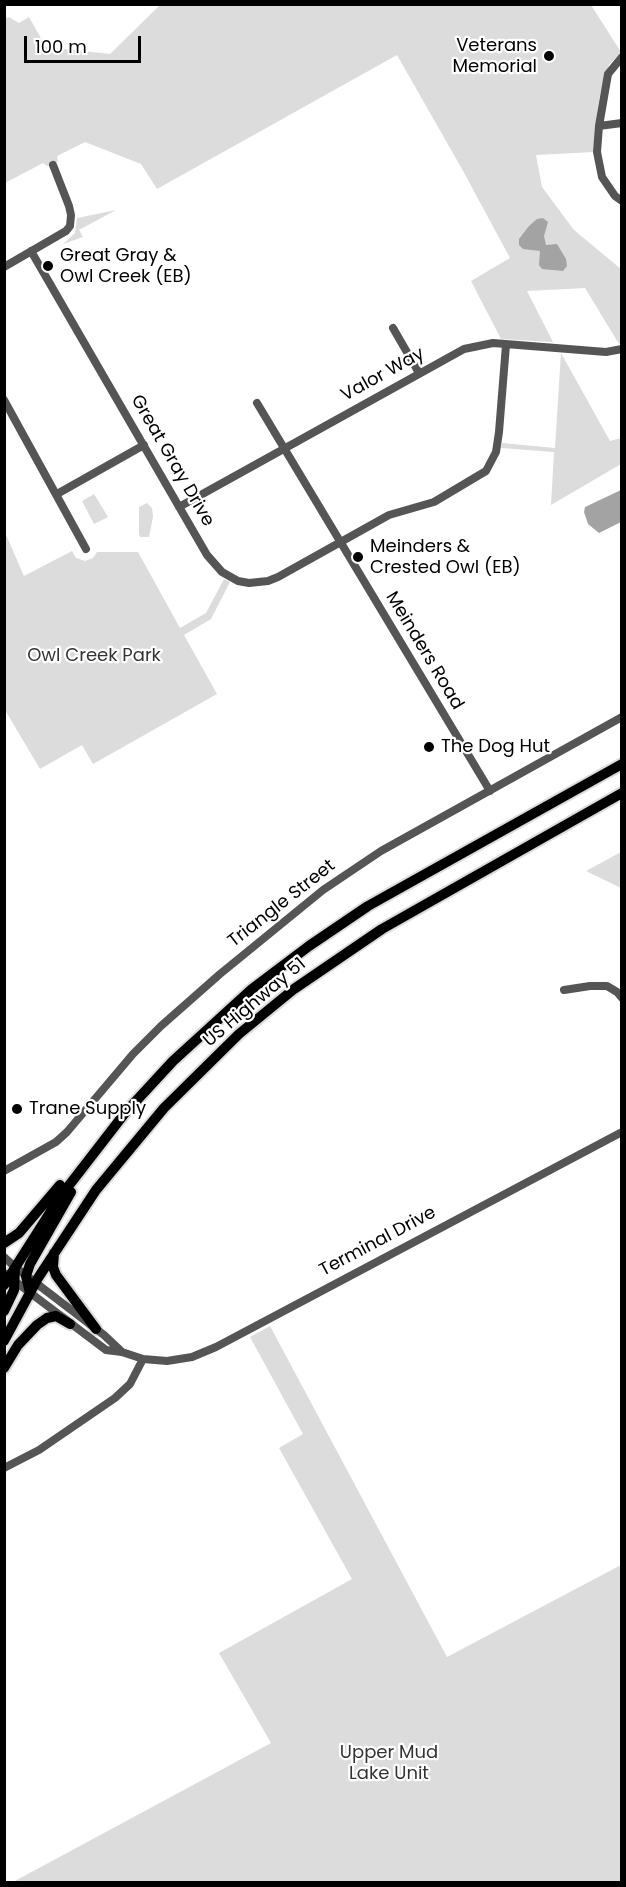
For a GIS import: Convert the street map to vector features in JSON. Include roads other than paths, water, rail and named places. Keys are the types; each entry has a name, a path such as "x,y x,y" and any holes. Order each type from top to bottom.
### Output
{"main road":[{"name":"US Highway 51","path":"4,1311 14,1290 8,1279 40,1225 88,1157 141,1095 198,1036 252,989 309,946 368,906 621,764"},
{"name":"US Highway 51","path":"4,1341 54,1252 96,1190 164,1108 215,1056 266,1011 323,968 382,929 621,794"},
{"path":"4,1243 19,1233 69,1175 88,1157"},
{"path":"30,1293 26,1276 44,1238 74,1188 81,1168"},
{"path":"54,1252 53,1266 56,1275 96,1329"},
{"path":"4,1368 23,1338 37,1324 56,1316 70,1324"}],"street":[{"path":"621,57 608,74 599,126 598,166 602,177 621,201"},
{"path":"599,126 621,123"},
{"path":"4,267 66,231 70,226 69,206 53,165"},
{"name":"Great Gray Drive","path":"31,251 211,561 222,572 249,583 268,582 389,515 434,502 486,471 496,452 500,432 506,345"},
{"path":"393,328 420,373"},
{"name":"Valor Way","path":"180,507 464,349 484,344 606,352 621,349"},
{"path":"4,400 86,549"},
{"name":"Meinders Road","path":"257,403 490,791"},
{"path":"57,494 144,446"},
{"name":"Triangle Street","path":"4,1171 46,1148 67,1132 161,1026 220,974 323,890 381,851 621,717"},
{"path":"564,990 607,986 617,992 621,998"},
{"name":"Terminal Drive","path":"8,1279 106,1350 122,1352 143,1359 181,1359 216,1347 621,1132"},
{"name":"Terminal Drive","path":"4,1257 122,1352"},
{"path":"4,1468 39,1450 115,1398 130,1384 143,1359"}],"place":[{"name":"Veterans Memorial","path":"549,56"},
{"name":"Great Gray & Owl Creek (EB)","path":"48,266"},
{"name":"Meinders & Crested Owl (EB)","path":"358,557"},
{"name":"The Dog Hut","path":"429,747"},
{"name":"Trane Supply","path":"17,1109"}],"park label":[{"name":"Owl Creek Park","path":"94,656"},
{"name":"Upper Mud Lake Unit","path":"389,1763"}]}
